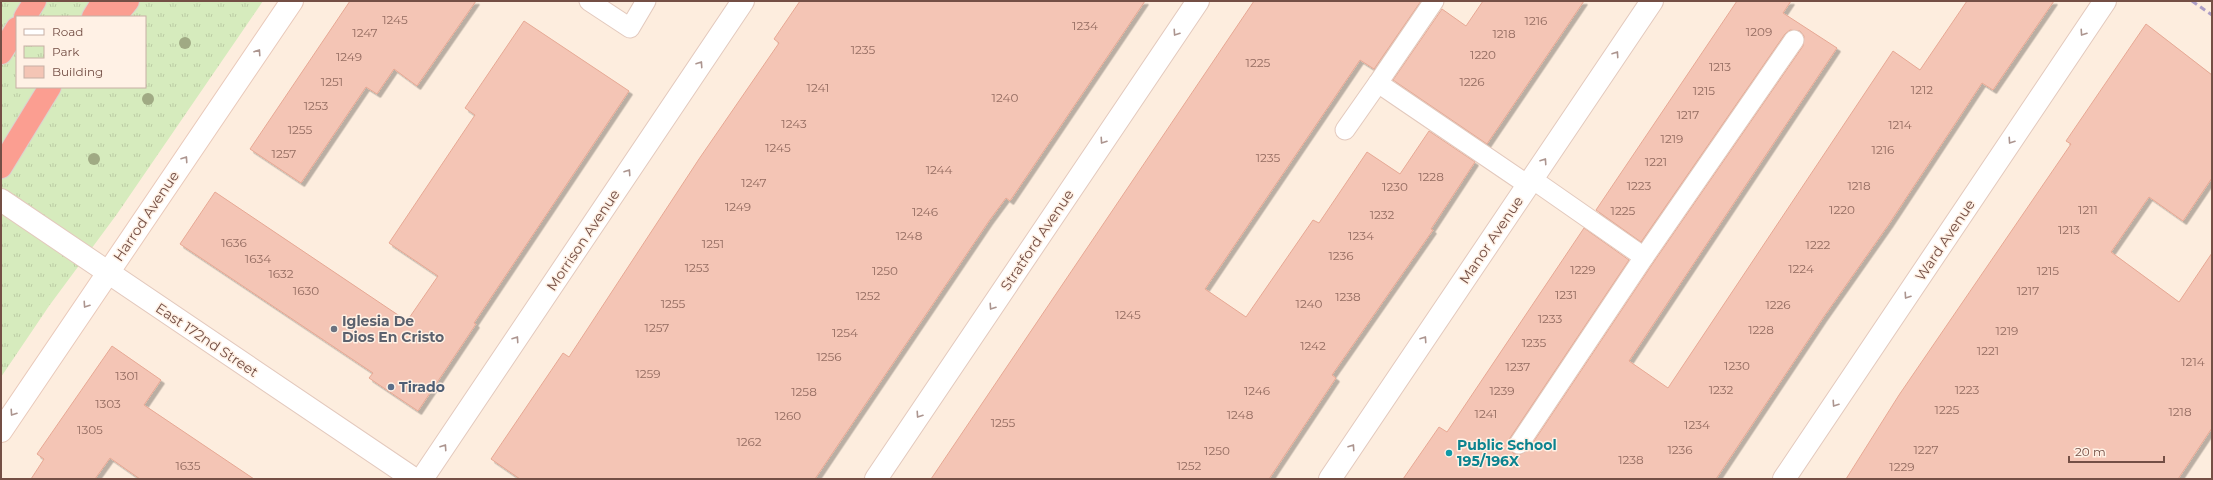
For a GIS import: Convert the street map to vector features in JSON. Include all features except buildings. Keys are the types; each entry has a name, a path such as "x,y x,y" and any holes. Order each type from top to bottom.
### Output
{"highway":[{"path":"26,16 35,1"},
{"path":"94,16 103,1"},
{"path":"116,16 128,1"},
{"path":"1,53 16,30"},
{"path":"1,167 49,88"},
{"path":"16,143 59,88"}],"street":[{"name":"Harrod Avenue","path":"1,431 292,1"},
{"name":"Morrison Avenue","path":"422,479 743,1"},
{"name":"Stratford Avenue","path":"876,479 1198,1"},
{"name":"Manor Avenue","path":"1330,479 1652,1"},
{"name":"Ward Avenue","path":"1784,479 2105,1"},
{"name":"East 172nd Street","path":"1,200 414,479"}],"lane":[{"path":"589,1 630,28 646,1"},
{"path":"1345,130 1434,1"},
{"path":"1519,444 1644,257 1794,40"},
{"path":"1378,83 1644,257"}],"green space":[{"path":"1,1 263,1 117,214 49,306 1,377"}],"railway":[{"path":"2192,1 2212,15"}],"place":[{"name":"Iglesia De Dios En Cristo","path":"334,329"},
{"name":"Tirado","path":"391,387"},
{"name":"Public School 195/196X","path":"1449,453"}]}
